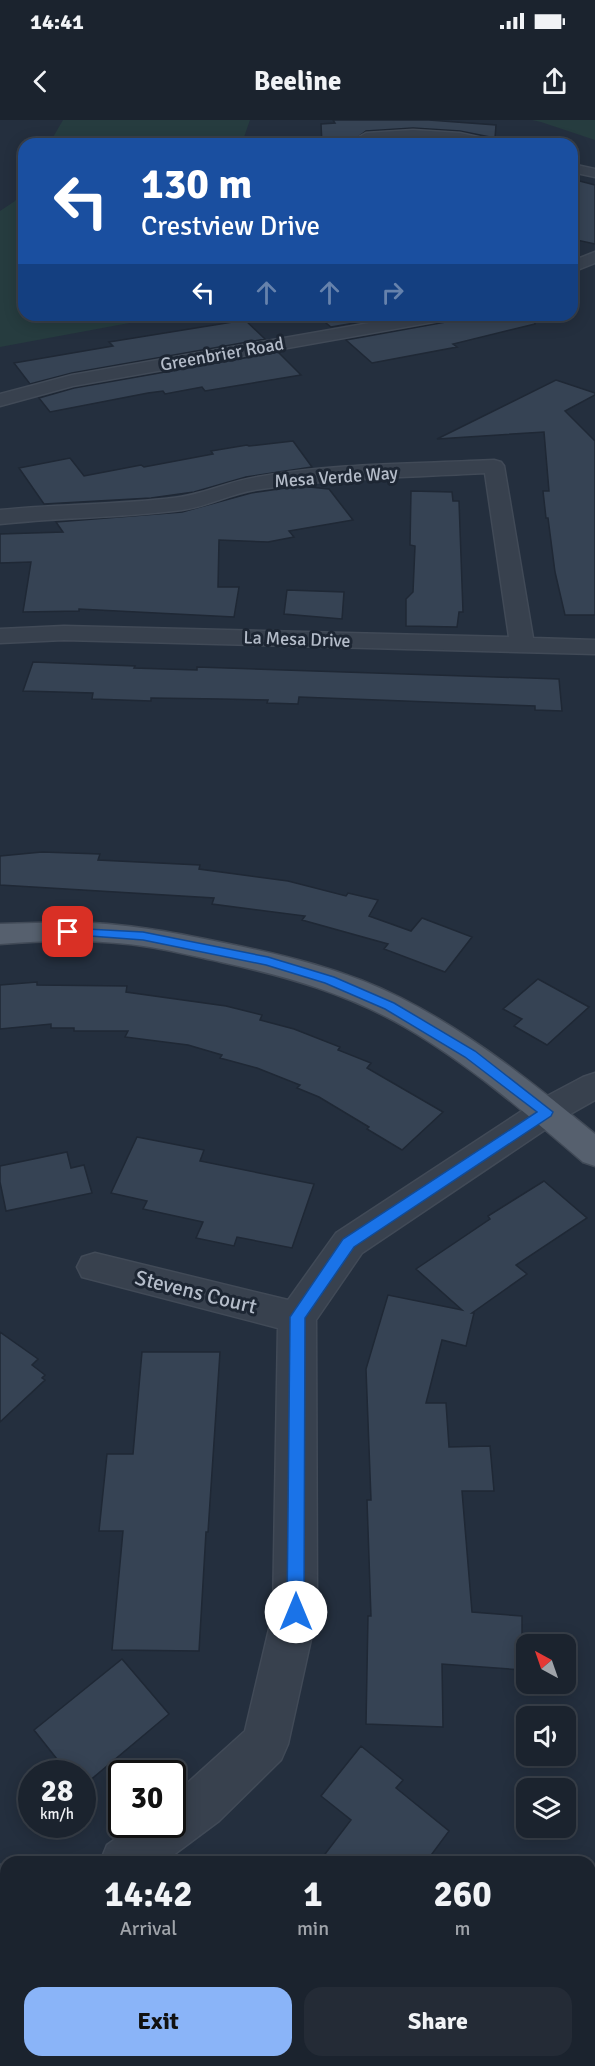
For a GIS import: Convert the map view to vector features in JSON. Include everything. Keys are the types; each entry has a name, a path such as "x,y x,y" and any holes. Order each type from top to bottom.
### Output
{"main road":[{"path":"0,934 31,931 143,936 268,961 330,980 389,1006 470,1054 595,1153"}],"street":[{"path":"366,137 422,133 463,138"},
{"path":"578,169 595,173"},
{"path":"578,250 595,257"},
{"path":"578,264 595,257"},
{"name":"Greenbrier Road","path":"0,400 72,381 297,333 396,321"},
{"name":"Mesa Verde Way","path":"0,517 37,513 127,510 185,503 256,483 319,475 495,466 522,646"},
{"name":"La Mesa Drive","path":"0,636 64,633 595,647"},
{"path":"132,1856 202,1803 265,1744 296,1612 297,1317 349,1243 546,1112 595,1085"},
{"name":"Stevens Court","path":"95,1266 297,1317"}],"green space":[{"path":"63,120 250,120 244,138 52,138"},
{"path":"532,120 595,120 595,140 541,122"},
{"path":"18,196 18,321 140,321 0,347 0,211 15,201"}],"building":[{"path":"333,120 429,120 496,125 495,138 460,131 413,128 366,131 357,138 322,138 321,124 335,123"},
{"path":"578,181 595,185 595,244 578,240"},
{"path":"239,321 246,321 265,339 72,373 30,384 14,363 113,346 109,342"},
{"path":"324,321 366,321 331,327"},
{"path":"451,321 535,321 535,324 453,344 457,347 372,363 346,340"},
{"path":"278,352 301,375 205,391 202,387 165,394 163,391 148,393 50,412 39,398 74,388"},
{"path":"556,380 595,393 565,411 595,441 595,615 565,615 555,572 548,518 546,518 543,491 549,491 544,432 437,439"},
{"path":"293,441 312,467 246,477 194,492 151,498 44,504 19,468 70,458 84,476 213,454 211,451"},
{"path":"300,486 329,489 353,520 289,531 294,537 268,542 219,540 218,587 239,587 234,617 79,609 79,611 23,612 31,562 0,563 0,534 63,532 56,522 182,512 251,493"},
{"path":"411,491 452,492 453,501 459,501 463,612 459,612 457,627 406,626 406,599 413,592 415,546 410,545"},
{"path":"287,590 344,592 342,619 284,614"},
{"path":"33,662 135,666 134,668 197,670 197,667 559,679 562,711 535,710 535,706 299,697 298,704 267,703 268,700 92,699 93,693 23,691"},
{"path":"42,852 100,854 98,860 200,865 199,869 288,881 346,896 348,893 378,900 369,916 411,931 422,918 472,937 445,972 384,949 388,944 302,920 305,916 212,904 214,898 0,885 0,856"},
{"path":"538,979 589,1007 547,1045 514,1026 522,1019 503,1009"},
{"path":"37,982 37,985 127,986 126,992 226,1006 262,1015 260,1020 294,1029 340,1047 338,1050 371,1063 367,1068 443,1112 402,1150 319,1097 297,1088 300,1085 257,1068 220,1058 222,1055 188,1045 125,1037 128,1031 74,1031 74,1028 51,1028 51,1024 0,1029 0,985"},
{"path":"137,1137 204,1150 200,1161 314,1184 292,1248 237,1237 234,1246 196,1238 203,1222 143,1209 147,1201 111,1193"},
{"path":"67,1152 71,1168 84,1165 92,1193 6,1211 0,1182 0,1166"},
{"path":"544,1181 587,1218 516,1265 527,1274 472,1313 474,1313 466,1346 442,1340 426,1403 446,1403 449,1447 490,1446 494,1491 462,1491 472,1612 522,1616 522,1634 516,1634 516,1670 442,1664 443,1727 366,1724 368,1616 371,1616 367,1500 371,1500 366,1369 388,1295 462,1310 416,1269 490,1219 488,1216"},
{"path":"0,1332 38,1359 32,1365 45,1375 42,1378 45,1380 0,1422"},
{"path":"142,1352 220,1352 199,1651 112,1650 123,1531 99,1531 107,1454 133,1454"},
{"path":"122,1659 169,1714 114,1760 108,1760 108,1765 96,1775 96,1760 58,1760 34,1730"},
{"path":"361,1746 403,1780 396,1788 449,1831 430,1856 324,1856 351,1820 321,1796"}],"route":[{"path":"68,932 143,936 268,961 330,980 389,1006 470,1054 546,1112 349,1243 297,1317 296,1612"}]}
